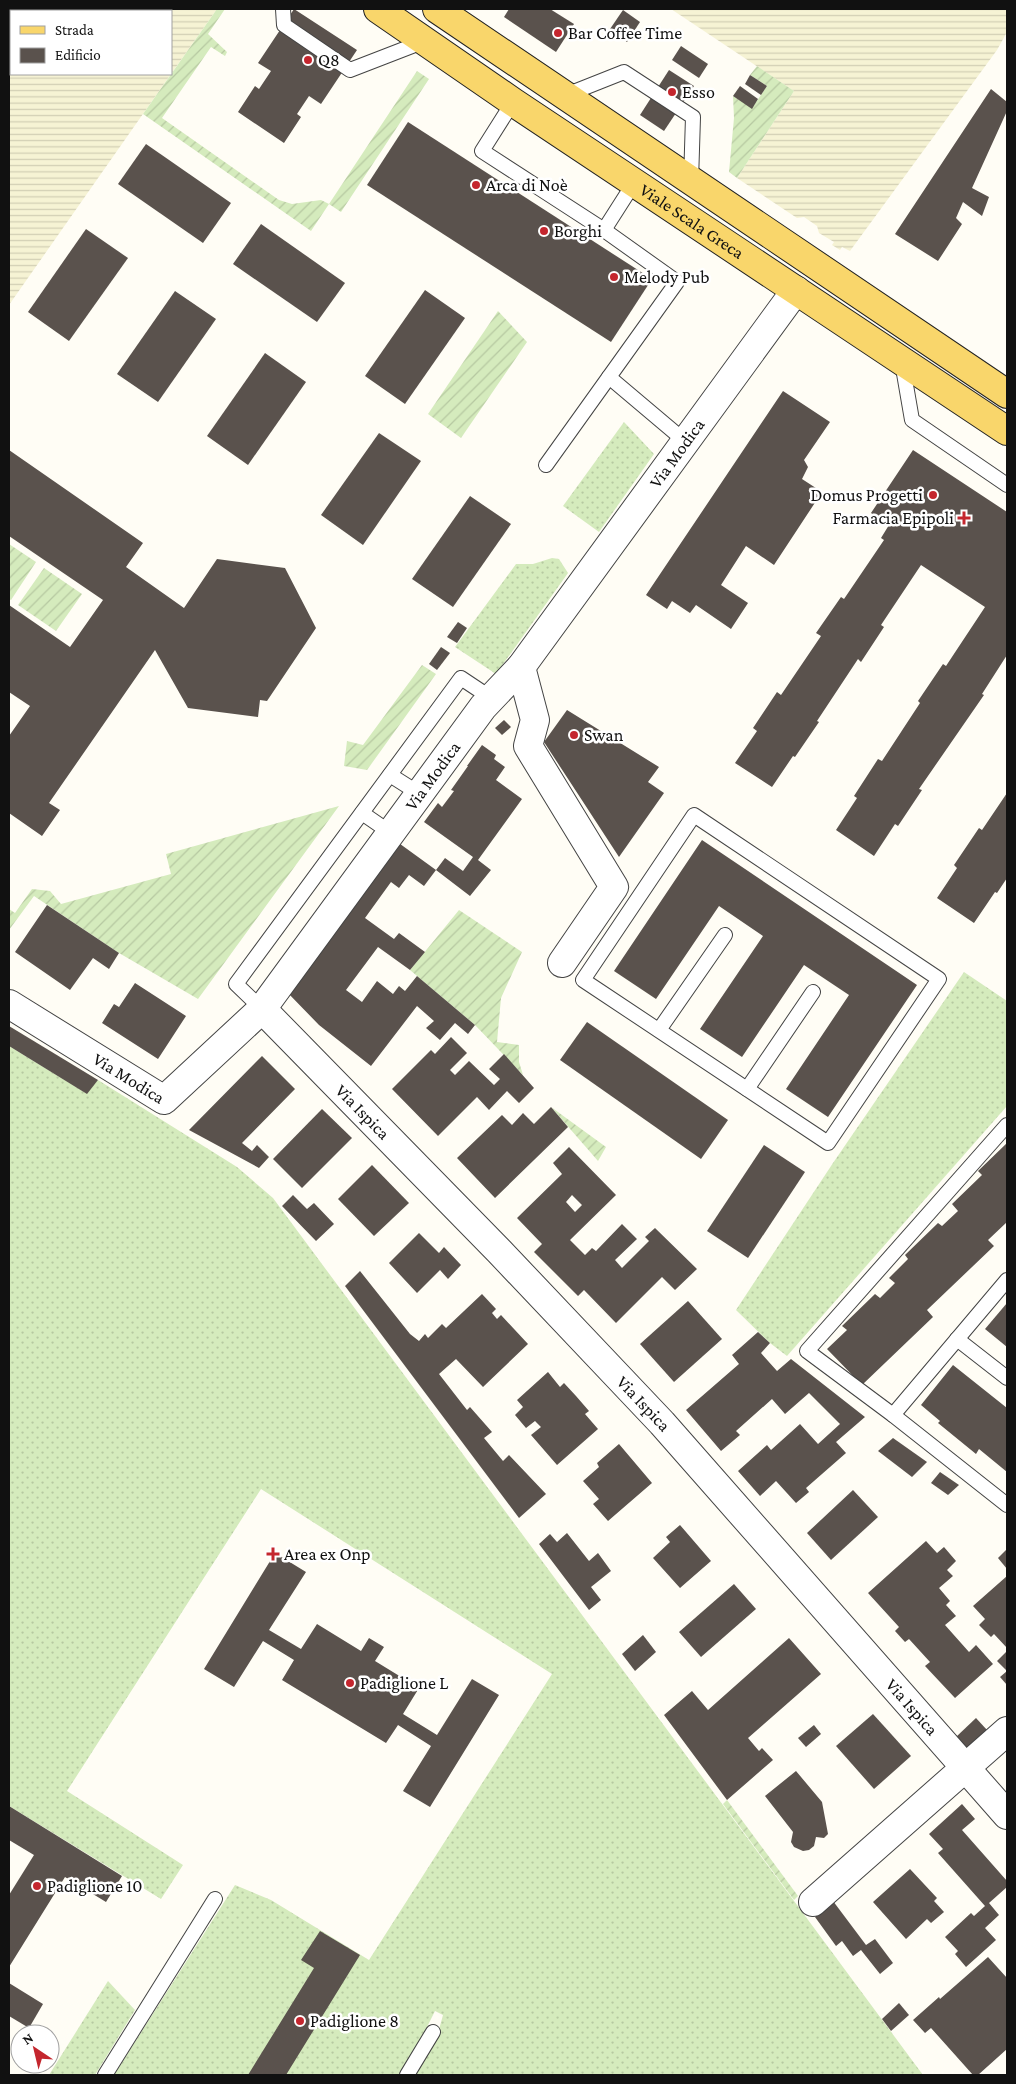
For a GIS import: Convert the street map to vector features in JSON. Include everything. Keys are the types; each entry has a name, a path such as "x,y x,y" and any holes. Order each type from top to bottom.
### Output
{"main road":[{"name":"Viale Scala Greca","path":"378,9 513,102 1007,431"},
{"name":"Viale Scala Greca","path":"437,9 1007,394"}],"street":[{"name":"Via Modica","path":"9,1004 164,1100 262,1009 491,698 521,666 796,290"},
{"path":"521,666 535,720 528,746 625,894 562,963"},
{"name":"Via Ispica","path":"262,1009 499,1251 662,1423 1007,1815"},
{"path":"813,1902 1007,1731"}],"lane":[{"path":"283,9 284,25 350,70 425,41"},
{"path":"566,95 624,72 693,117 691,181"},
{"path":"513,102 482,151 604,230 677,282 546,465"},
{"path":"604,230 634,183"},
{"path":"902,361 912,420 1007,485"},
{"path":"609,377 686,442"},
{"path":"262,1009 236,984 390,774 462,678 491,698"},
{"path":"390,774 420,794"},
{"path":"362,813 391,833"},
{"path":"694,815 939,979 828,1143 583,980 625,894 694,815"},
{"path":"659,1030 725,935"},
{"path":"747,1089 813,992"},
{"path":"1007,1125 806,1351 893,1415 1007,1505"},
{"path":"893,1415 1007,1280"},
{"path":"957,1339 1007,1378"},
{"path":"105,2075 215,1898"},
{"path":"407,2075 433,2032"}],"shaded area":[{"path":"9,9 217,9 172,73 172,10 10,10 10,75 171,75 9,305"},
{"path":"671,9 1007,9 1007,32 997,50 850,251 842,247 840,250 832,245 834,242 819,233 817,226 804,217 797,218 737,178 794,91"}],"green space":[{"path":"217,9 225,9 208,34 227,52 225,56 211,47 162,118 279,200 292,204 321,200 329,204 311,231 143,114"},
{"path":"757,66 794,91 737,178 729,172 734,118 733,96 752,108 767,86 750,75"},
{"path":"417,71 429,79 341,212 329,204"},
{"path":"498,311 527,342 461,438 428,414"},
{"path":"624,422 654,454 599,532 563,506"},
{"path":"9,544 36,562 11,600 9,599"},
{"path":"552,558 559,559 568,573 496,674 455,647 516,564 533,564"},
{"path":"44,568 82,594 56,631 18,605"},
{"path":"422,665 436,674 367,770 344,766 347,741 363,745"},
{"path":"339,806 198,999 119,953 34,896 9,930 9,909 15,913 32,889 50,891 61,904 171,874 166,854"},
{"path":"459,910 522,952 501,998 497,1042 519,1045 519,1062 523,1075 475,1025 410,970"},
{"path":"964,972 1007,1001 1007,1106 787,1356 770,1343 736,1310 833,1163"},
{"name":"Area ex Onp","path":"9,1046 86,1093 98,1080 237,1167 273,1198 923,2075 415,2075 437,2037 443,2015 435,2011 413,2055 400,2075 114,2075 235,1885 271,1900 369,1960 552,1674 261,1489 67,1791 183,1865 161,1899 9,1806"},
{"path":"551,1107 606,1147 598,1161"},
{"path":"727,1800 798,1896 794,1900 723,1804"},
{"path":"108,1981 135,2010 95,2075 49,2075 60,2074 60,2057"}],"building":[{"path":"294,9 357,50 321,104 309,96 297,114 301,117 284,143 238,112 255,86 259,89 271,71 258,63"},
{"path":"509,9 550,9 574,24 556,52 504,17"},
{"path":"623,10 640,22 627,42 610,29"},
{"path":"681,46 708,64 699,78 672,60"},
{"path":"669,70 694,86 664,131 640,115"},
{"path":"750,75 767,86 761,95 745,84"},
{"path":"740,86 758,99 752,109 733,96"},
{"path":"991,89 1007,102 1007,111 972,188 989,197 982,216 963,202 956,218 962,224 938,261 895,234"},
{"path":"408,122 652,279 611,342 367,185"},
{"path":"146,144 231,203 203,243 118,184"},
{"path":"261,224 345,283 317,322 233,264"},
{"path":"86,229 128,258 69,341 28,312"},
{"path":"425,290 465,318 405,404 365,376"},
{"path":"175,291 216,319 158,402 117,374"},
{"path":"265,353 306,382 248,465 207,436"},
{"path":"783,391 830,422 804,460 808,467 802,479 822,492 774,565 746,546 721,585 748,603 731,629 696,605 690,613 672,601 667,609 646,595"},
{"path":"379,433 421,461 363,545 321,515"},
{"path":"9,450 143,543 126,567 184,608 217,559 285,568 316,628 267,701 260,700 258,717 188,708 155,650 49,803 60,810 42,836 9,813 9,736 30,706 9,692 9,605 70,647 103,600 9,536"},
{"path":"913,450 1007,512 1007,655 982,694 984,695 919,789 922,790 898,826 895,824 874,856 836,830 857,798 854,796 878,759 882,761 920,703 918,701 943,664 946,666 985,607 921,565 881,625 884,627 861,662 858,659 817,721 819,722 772,787 735,763 757,731 753,728 777,692 781,695 821,636 816,633 841,597 844,599 884,540 881,538 889,525 871,513"},
{"path":"470,496 511,524 453,607 412,579"},
{"path":"458,622 467,628 457,643 447,637"},
{"path":"441,647 450,653 437,670 429,664"},
{"path":"567,710 659,767 648,782 664,793 619,857 544,742"},
{"path":"504,720 511,727 502,735 495,728"},
{"path":"482,745 496,755 494,759 505,767 496,780 522,799 478,860 491,870 470,896 436,870 445,858 463,871 473,857 424,822 438,803 442,807 454,791 451,790"},
{"path":"1007,793 1007,878 974,923 937,898 957,868 954,865 979,828 982,830"},
{"path":"702,840 917,985 828,1117 786,1089 849,995 804,965 742,1057 700,1029 763,936 719,906 656,999 614,971"},
{"path":"396,841 436,870 424,886 409,875 399,888 391,882 365,918 394,939 399,933 425,952 410,970 378,947 346,990 362,1002 377,981 393,994 399,986 405,991 417,976 475,1025 468,1034 455,1023 440,1040 426,1028 434,1021 417,1006 371,1066 319,1025 286,991"},
{"path":"47,905 119,953 109,969 93,958 70,990 15,952"},
{"path":"135,983 186,1016 158,1059 102,1023 114,1004 119,1007"},
{"path":"587,1022 728,1120 701,1159 560,1060"},
{"path":"9,1026 98,1080 87,1094 9,1046"},
{"path":"451,1037 467,1053 450,1070 455,1075 469,1061 494,1085 500,1079 489,1069 504,1054 534,1088 519,1103 507,1091 489,1110 477,1097 438,1136 392,1089 431,1050 435,1054"},
{"path":"262,1056 295,1089 242,1143 252,1151 257,1145 269,1157 259,1168 189,1130"},
{"path":"551,1107 568,1127 495,1198 457,1158 502,1115 512,1125 523,1113 534,1124"},
{"path":"322,1109 352,1138 302,1188 273,1159"},
{"path":"1007,1143 1007,1222 988,1240 994,1246 927,1310 933,1317 862,1385 827,1349 847,1330 842,1326 875,1294 880,1298 895,1283 889,1278 908,1259 905,1255 938,1223 942,1226 958,1211 952,1204 982,1175 978,1171"},
{"path":"764,1145 805,1172 748,1258 707,1231"},
{"path":"569,1147 616,1195 570,1240 585,1255 592,1248 596,1251 622,1224 637,1239 615,1260 622,1268 649,1241 645,1237 655,1228 697,1269 675,1290 662,1277 616,1323 584,1290 578,1296 534,1252 542,1244 517,1218 562,1174 553,1163","holes":["572,1195 582,1205 575,1212 566,1202"]},
{"path":"372,1165 409,1203 374,1236 338,1199"},
{"path":"293,1195 307,1209 314,1203 334,1224 316,1241 282,1206"},
{"path":"419,1233 439,1253 444,1247 461,1265 448,1279 440,1270 417,1293 389,1263"},
{"path":"360,1271 410,1334 419,1341 425,1334 428,1338 442,1324 446,1328 482,1294 496,1309 492,1313 497,1319 501,1315 528,1344 483,1387 456,1359 439,1374 467,1410 470,1407 492,1432 484,1438 503,1461 509,1455 546,1494 519,1518 345,1286"},
{"path":"688,1301 722,1339 674,1382 640,1344"},
{"path":"1007,1303 1007,1347 985,1329"},
{"path":"758,1332 770,1343 761,1353 777,1371 791,1359 865,1417 836,1442 846,1453 806,1488 809,1492 796,1503 776,1481 760,1496 738,1471 767,1445 771,1450 800,1424 818,1444 840,1424 809,1393 785,1414 772,1399 736,1431 740,1435 721,1451 686,1410 739,1364 732,1355"},
{"path":"953,1365 1007,1408 1007,1472 979,1449 976,1454 938,1423 940,1421 921,1405"},
{"path":"548,1372 560,1387 564,1383 576,1396 589,1411 585,1414 598,1429 557,1465 531,1435 541,1427 535,1421 526,1428 515,1415 523,1407 517,1400"},
{"path":"893,1438 927,1462 912,1477 878,1451"},
{"path":"619,1444 652,1483 608,1521 593,1504 599,1499 583,1481 599,1467 597,1463"},
{"path":"940,1472 959,1485 948,1495 931,1483"},
{"path":"853,1490 878,1517 831,1560 807,1533"},
{"path":"680,1525 711,1561 680,1588 653,1558 670,1542 666,1537"},
{"path":"567,1533 589,1561 598,1553 611,1571 591,1587 601,1600 589,1610 539,1544 550,1534 557,1542"},
{"path":"926,1541 937,1553 944,1547 956,1561 947,1570 953,1576 939,1588 950,1601 946,1605 956,1616 945,1625 969,1652 976,1645 993,1664 955,1698 925,1666 930,1662 909,1639 905,1642 895,1631 899,1627 868,1593"},
{"path":"1007,1549 1007,1569 998,1558"},
{"name":"Padiglione L","path":"275,1553 306,1572 269,1630 301,1649 317,1624 361,1651 369,1638 384,1647 375,1661 419,1688 403,1714 437,1735 472,1679 499,1695 430,1807 403,1791 431,1746 398,1725 386,1743 282,1680 294,1660 263,1641 234,1687 204,1669"},
{"path":"1007,1576 1007,1648 994,1634 991,1637 979,1625 985,1619 973,1606"},
{"path":"734,1584 756,1609 701,1657 679,1632"},
{"path":"643,1635 656,1652 635,1671 622,1654"},
{"path":"789,1638 821,1674 748,1738 759,1751 762,1748 773,1760 727,1800 664,1715 692,1691 708,1710"},
{"path":"1007,1653 1007,1671 997,1661"},
{"path":"1007,1671 1007,1685 1000,1677"},
{"path":"873,1714 911,1756 874,1789 836,1746"},
{"path":"976,1718 987,1730 966,1749 956,1737"},
{"path":"814,1725 821,1734 806,1747 798,1738"},
{"path":"796,1771 822,1802 828,1834 824,1838 816,1837 814,1846 809,1850 803,1851 794,1847 791,1842 793,1832 765,1796"},
{"path":"962,1804 975,1819 962,1830 1007,1881 1007,1887 989,1903 999,1915 985,1928 996,1940 966,1967 955,1954 958,1951 945,1937 971,1913 974,1916 985,1906 938,1853 943,1849 929,1834"},
{"name":"Padiglione 10","path":"9,1806 122,1876 106,1902 65,1877 9,1967 9,1895 34,1855 9,1840"},
{"path":"910,1869 937,1898 934,1901 944,1912 931,1923 927,1919 906,1939 873,1902"},
{"path":"833,1901 866,1945 875,1939 893,1963 880,1974 861,1950 853,1956 842,1941 836,1946 815,1917"},
{"name":"Padiglione 8","path":"320,1931 360,1955 286,2075 248,2075 314,1968 301,1960"},
{"path":"988,1957 1007,1978 1007,2049 978,2075 973,2075 931,2028 925,2033 913,2020"},
{"path":"9,1983 43,2004 31,2024 22,2024 9,2016"},
{"path":"899,2003 909,2015 891,2031 882,2019"}],"place":[{"name":"Bar Coffee Time","path":"558,33"},
{"name":"Q8","path":"308,60"},
{"name":"Esso","path":"672,92"},
{"name":"Arca di Noè","path":"476,185"},
{"name":"Borghi","path":"544,231"},
{"name":"Melody Pub","path":"614,277"},
{"name":"Domus Progetti","path":"933,495"},
{"name":"Farmacia Epipoli","path":"964,518"},
{"name":"Swan","path":"574,735"},
{"name":"Area ex Onp","path":"273,1554"},
{"name":"Padiglione L","path":"350,1683"},
{"name":"Padiglione 10","path":"37,1886"},
{"name":"Padiglione 8","path":"300,2021"}]}
